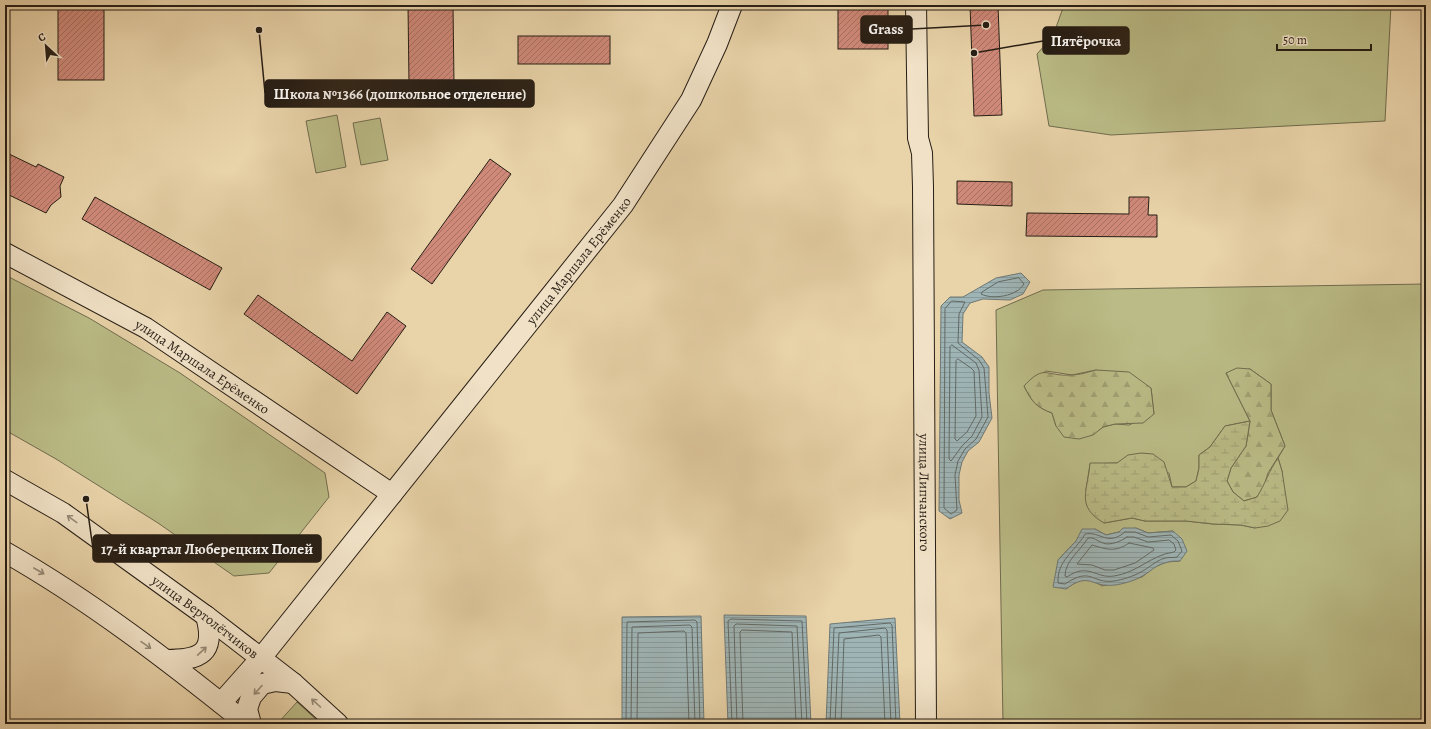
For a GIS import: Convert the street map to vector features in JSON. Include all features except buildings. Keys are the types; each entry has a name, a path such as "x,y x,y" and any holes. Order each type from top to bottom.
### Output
{"street":[{"name":"улица Маршала Ерёменко","path":"222,704 261,658 623,205 691,100 717,44 732,5"},
{"path":"916,5 918,138 922,153"},
{"path":"922,153 927,138 926,5"},
{"name":"улица Липчанского","path":"922,153 926,724"},
{"name":"улица Маршала Ерёменко","path":"5,253 146,328 392,494"},
{"name":"улица Вертолётчиков","path":"5,480 63,513 206,616 292,683 338,724"},
{"path":"5,552 47,576 166,660 247,724"},
{"path":"166,660 184,660 199,655 209,645 210,633 206,616"},
{"path":"251,724 247,709 251,697 262,684 275,681 292,683"}],"green space":[{"path":"1064,5 1391,5 1385,121 1111,135 1049,126 1037,54 1053,36"},
{"path":"337,115 346,167 316,173 306,121"},
{"path":"380,118 388,160 361,165 353,123"},
{"path":"5,275 89,318 180,373 325,473 329,497 269,573 234,576 158,523 56,459 5,430"},
{"path":"1426,284 1426,724 1003,724 996,310 1043,290","holes":["1250,369 1271,384 1271,410 1285,446 1278,458 1282,471 1283,485 1255,528 1241,525 1186,521 1145,521 1132,518 1104,523 1086,490 1090,464 1117,463 1169,473 1172,487 1186,487 1196,481 1199,468 1199,455 1210,447 1225,426 1250,421 1226,373","1096,370 1151,388 1154,414 1129,425 1115,424 1103,427 1092,435 1056,426 1052,413 1035,403 1024,386 1046,371 1072,375","1136,528 1148,533 1173,531 1180,561 1166,562 1153,568 1142,577 1102,586 1090,579 1077,581 1066,589 1058,560 1076,541 1095,529 1106,535"]},
{"path":"1237,368 1250,369 1271,384 1271,410 1285,446 1268,473 1264,486 1257,497 1244,501 1233,492 1227,481 1231,468 1246,446 1250,421 1226,373"},
{"path":"1096,370 1129,372 1151,388 1154,414 1143,423 1115,424 1103,427 1093,435 1079,439 1064,437 1056,426 1052,413 1035,403 1024,386 1031,379 1042,373 1074,375"},
{"path":"1250,421 1246,446 1231,468 1227,481 1233,492 1244,501 1257,497 1278,458 1282,471 1288,510 1280,521 1268,526 1255,528 1241,525 1186,521 1145,521 1132,518 1104,523 1095,517 1089,510 1085,497 1090,463 1117,463 1128,455 1141,453 1153,454 1164,462 1172,487 1186,487 1196,481 1199,468 1199,455 1210,447 1225,426"},
{"path":"297,702 321,724 277,724"}],"water":[{"path":"1021,273 1030,282 1023,294 1010,300 983,299 970,303 963,314 962,342 982,357 989,367 989,393 992,418 979,442 968,451 962,462 959,475 959,500 962,513 950,519 939,511 941,306 950,297 963,297 996,278"},
{"path":"1123,528 1136,528 1148,533 1173,531 1182,539 1187,551 1180,561 1170,561 1162,564 1141,577 1126,583 1107,585 1090,581 1080,581 1066,589 1053,587 1058,560 1076,541 1082,529 1095,529 1106,535 1119,532"},
{"path":"724,615 806,616 811,724 728,724"},
{"path":"701,616 704,724 622,724 622,617"},
{"path":"895,618 900,724 826,724 830,624"}],"place":[{"name":"Grass","path":"986,25"},
{"name":"Школа №1366 (дошкольное отделение)","path":"259,30"},
{"name":"Пятёрочка","path":"974,53"},
{"name":"17-й квартал Люберецких Полей","path":"86,499"}]}
